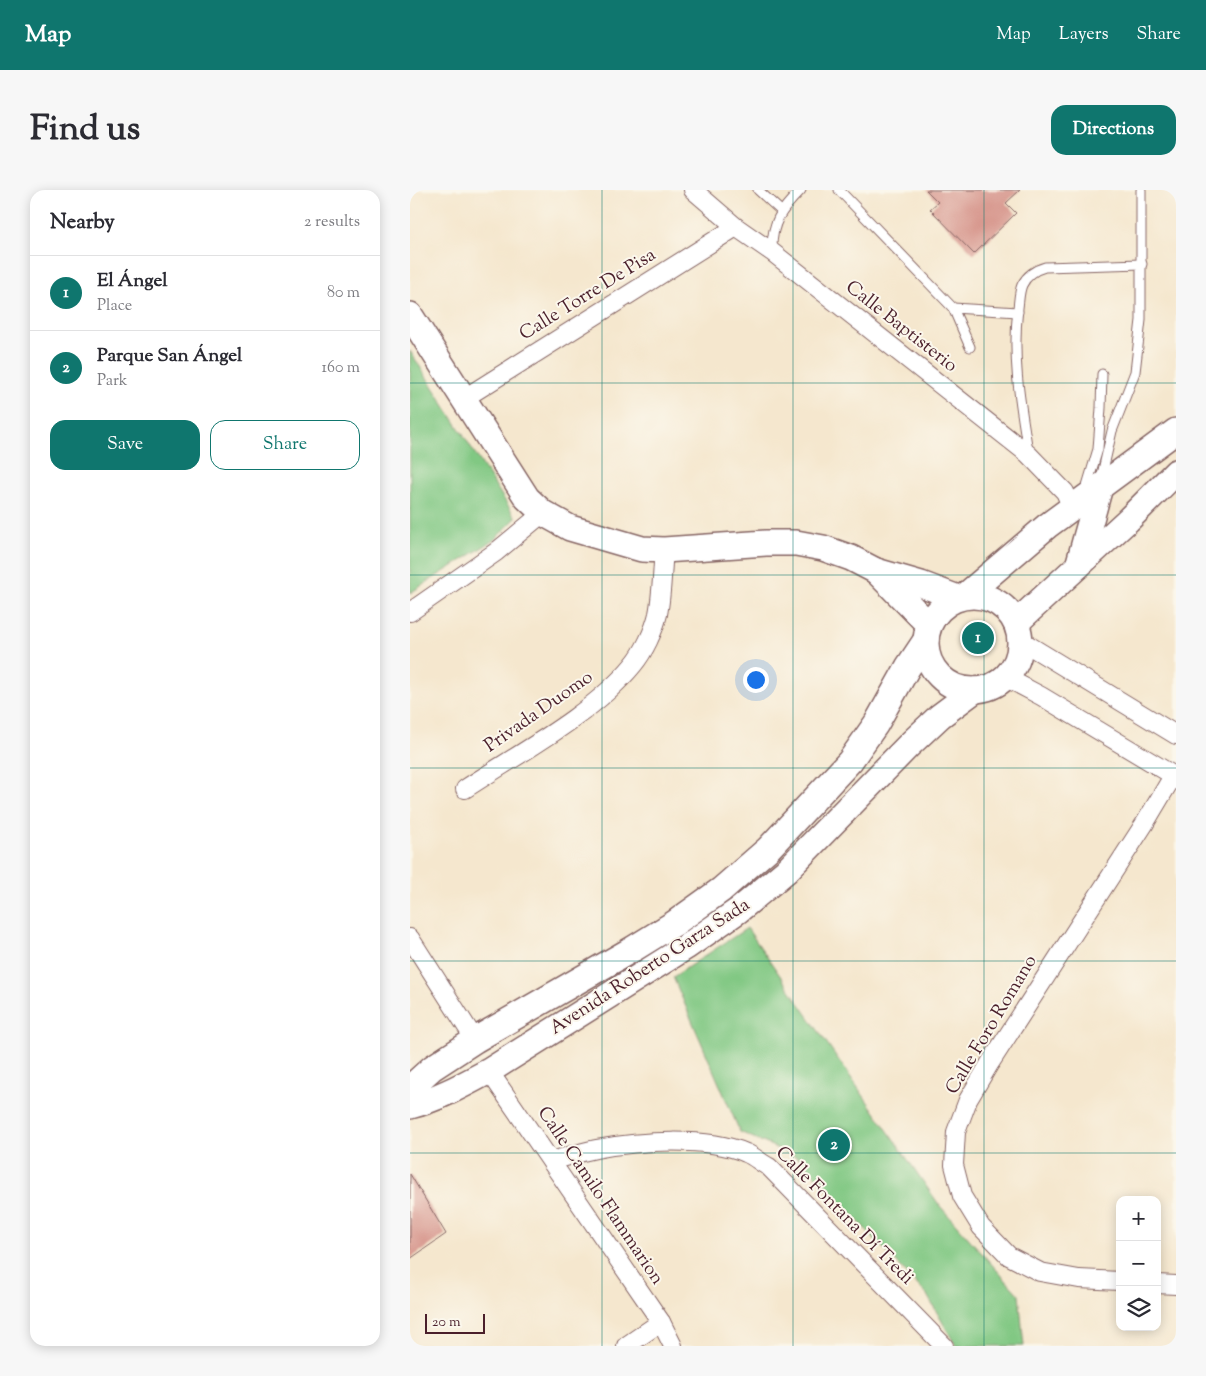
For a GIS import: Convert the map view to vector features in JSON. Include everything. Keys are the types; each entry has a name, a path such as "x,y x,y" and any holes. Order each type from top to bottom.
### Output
{"street":[{"name":"Calle Baptisterio","path":"693,190 736,227 772,252 1028,454 1065,492 1085,498"},
{"name":"Calle Torre De Pisa","path":"463,399 736,227"},
{"path":"410,315 527,498 543,514 570,528 642,549 664,550 766,543 796,543 832,551 876,571 962,597 977,596 989,598 1000,604 1009,613 1018,632 1019,654 1014,666 996,684 975,690 959,688 945,681 934,670 927,656 928,633 941,608 962,597 1047,526 1176,431"},
{"path":"1018,632 1078,566 1176,472"},
{"path":"1078,566 1085,498"},
{"path":"410,612 496,552 543,514"},
{"name":"Privada Duomo","path":"465,789 564,724 602,695 633,665 650,638 658,615 664,550"},
{"path":"876,571 928,633"},
{"path":"1018,632 1176,735"},
{"name":"Avenida Roberto Garza Sada","path":"410,1088 432,1068 475,1040 675,923 721,890 768,849 850,761 876,724 928,633"},
{"path":"1005,677 1041,696 1175,776"},
{"name":"Avenida Roberto Garza Sada","path":"410,1106 428,1101 459,1088 489,1071 686,947 739,910 786,871 909,745 940,716 975,690"},
{"name":"Calle Foro Romano","path":"1116,1281 1079,1279 1040,1272 1009,1256 982,1227 962,1196 954,1165 956,1132 968,1100 990,1062 1175,776"},
{"path":"410,938 475,1040"},
{"name":"Calle Camilo Flammarion","path":"489,1071 661,1322 673,1346"},
{"name":"Calle Fontana Dí Tredi","path":"551,1161 595,1149 635,1143 686,1142 714,1144 746,1153 769,1168 944,1346"},
{"path":"1161,1284 1176,1285"},
{"path":"626,1346 661,1322"}],"lane":[{"path":"758,190 781,211"},
{"path":"772,252 771,238 781,211 801,190"},
{"path":"839,190 953,308 970,347"},
{"path":"1085,498 1135,372 1141,320 1141,190"},
{"path":"1028,454 1016,376 1015,347 1021,287 1028,275 1045,267 1142,264"},
{"path":"953,308 1018,312"},
{"path":"1085,498 1098,449 1102,408 1102,374"}],"green space":[{"path":"410,351 516,518 494,540 410,593"},
{"path":"747,928 940,1206 1019,1295 1024,1346 956,1346 927,1295 799,1158 740,1132 673,977"}],"building":[{"path":"926,190 1020,190 1006,203 1016,213 974,254 930,209 938,202"},
{"path":"410,1174 446,1234 410,1259"}],"place":[{"name":"El Ángel","path":"978,638"},
{"name":"Parque San Ángel","path":"834,1145"}]}
